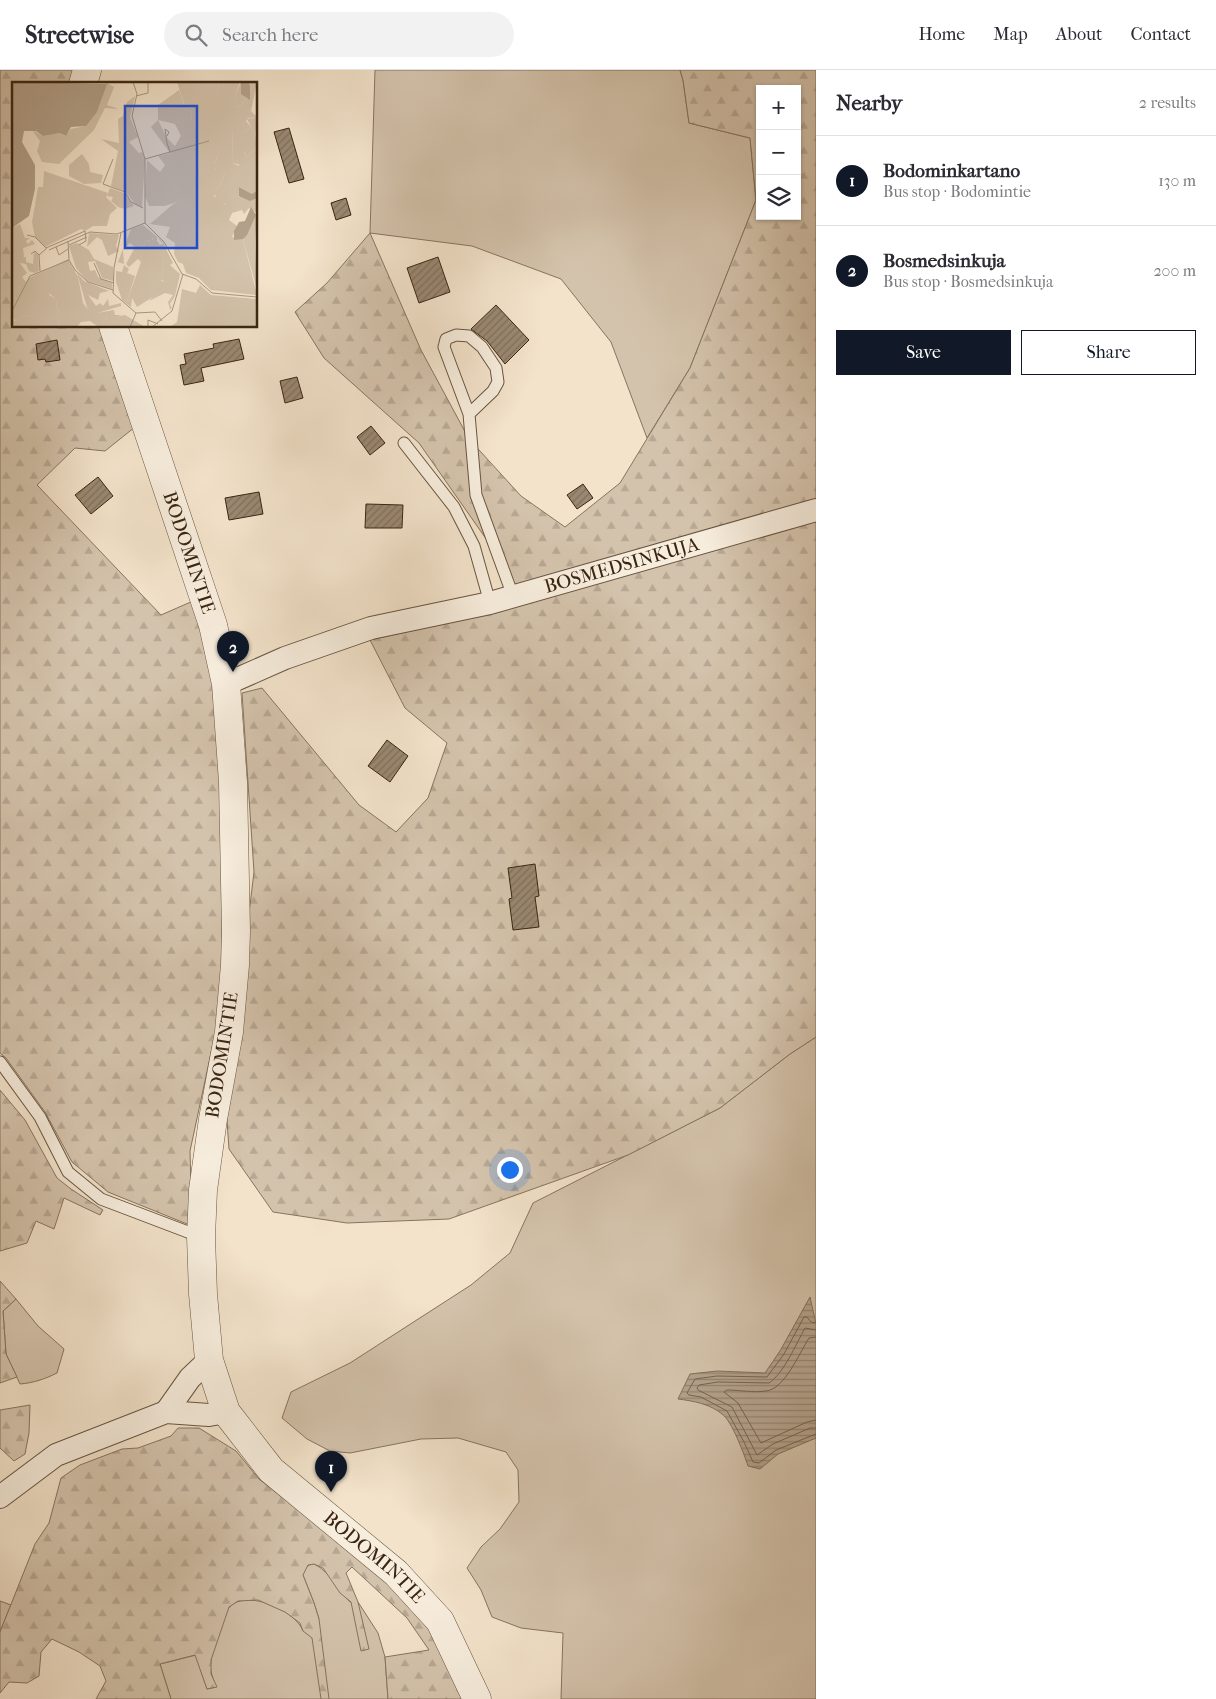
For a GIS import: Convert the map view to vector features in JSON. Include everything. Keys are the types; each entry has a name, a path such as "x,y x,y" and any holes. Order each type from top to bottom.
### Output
{"street":[{"name":"BODOMINTIE","path":"113,328 214,625 226,684 234,782 236,870 235,965 229,1032 212,1119 203,1190 201,1237 203,1294 209,1360 226,1412 271,1470 396,1573 440,1621 477,1699"},
{"name":"BOSMEDSINKUJA","path":"226,684 285,658 371,628 490,603 816,510"},
{"path":"166,1412 190,1378 209,1360"},
{"path":"0,1497 56,1455 166,1412 209,1416 226,1412"}],"lane":[{"path":"470,414 493,390 498,382 496,368 482,347 470,336 456,335 446,339 444,347 470,414 476,494 513,596"},
{"path":"404,443 454,507 474,546 490,603"},
{"path":"0,1062 40,1117 68,1172 101,1199 201,1237"}],"green space":[{"path":"0,70 75,70 72,82 12,82 12,328 102,328 140,423 105,451 75,448 37,485 161,615 193,601 219,696 223,878 221,1006 190,1151 192,1226 108,1192 72,1162 45,1112 6,1058 0,1053"},
{"path":"375,70 680,70 689,123 750,138 756,200 690,368 647,438 611,342 561,279 472,246 370,233"},
{"path":"680,70 816,70 816,1037 790,1054 720,1108 628,1155 449,1219 347,1223 273,1212 229,1149 226,1106 254,872 242,693 262,688 359,805 396,832 428,798 447,743 405,708 370,640 509,609 505,586 489,543 419,443 324,358 295,312 327,283 370,233 421,350 469,439 521,496 565,527 620,483 690,368 756,200 750,138 689,123"},
{"path":"816,1037 816,1699 561,1699 563,1633 521,1628 492,1617 481,1590 467,1568 481,1547 500,1529 519,1502 518,1470 506,1452 458,1438 421,1439 350,1453 330,1451 307,1439 282,1418 291,1392 350,1363 471,1285 510,1253 533,1203 720,1108 790,1054"},
{"path":"0,1090 25,1120 57,1178 103,1210 100,1215 64,1198 54,1229 36,1221 27,1243 0,1251"},
{"path":"0,1281 16,1299 3,1311 6,1354 17,1377 0,1383"},
{"path":"16,1299 38,1326 64,1349 57,1373 30,1383 20,1384 6,1354 3,1311"},
{"path":"30,1405 29,1433 25,1454 14,1461 0,1448 0,1410"},
{"path":"178,1428 199,1428 236,1451 259,1479 384,1577 406,1598 435,1637 466,1699 388,1699 385,1657 429,1650 407,1618 352,1567 346,1573 358,1602 369,1649 361,1651 351,1602 340,1593 323,1568 314,1564 308,1565 303,1575 319,1619 329,1699 321,1699 312,1638 303,1631 300,1623 285,1612 258,1600 238,1601 229,1607 211,1660 211,1674 217,1687 207,1689 195,1655 160,1664 171,1699 96,1699 106,1681 100,1666 79,1652 52,1639 41,1652 39,1676 27,1683 9,1682 0,1693 0,1632 35,1544 49,1523 61,1478 80,1465 122,1449 138,1448 171,1436"},
{"path":"314,1564 329,1576 350,1602 358,1602 378,1633 385,1657 388,1699 171,1699 160,1664 196,1655 207,1689 216,1687 211,1671 212,1656 223,1619 228,1609 235,1603 255,1600 275,1606 293,1617 303,1631 319,1619 303,1575 306,1567"},
{"path":"0,1601 11,1605 0,1632"}],"water":[{"path":"810,1297 816,1324 816,1438 778,1454 760,1469 748,1466 734,1430 722,1414 701,1404 678,1399 690,1374 717,1371 765,1373 780,1351"}],"building":[{"path":"289,128 304,179 289,183 274,132"},
{"path":"346,198 351,215 336,220 331,203"},
{"path":"438,257 450,292 419,303 407,268"},
{"path":"496,305 529,340 505,364 487,341 471,329"},
{"path":"239,339 244,359 201,368 204,381 184,385 180,365 186,364 184,354 214,348 213,344"},
{"path":"57,340 60,360 46,362 45,359 38,360 36,344"},
{"path":"297,377 303,398 285,403 280,381"},
{"path":"371,426 385,443 370,455 357,437"},
{"path":"98,477 113,496 91,514 75,495"},
{"path":"583,484 593,498 577,509 567,495"},
{"path":"259,492 263,514 229,520 225,498"},
{"path":"366,504 403,505 402,528 365,528"},
{"path":"387,740 408,756 390,782 368,766"},
{"path":"535,864 539,896 535,897 539,927 513,930 509,899 512,898 508,868"}],"place":[{"name":"Bosmedsinkuja","path":"233,672"},
{"name":"Bodominkartano","path":"331,1492"}]}
